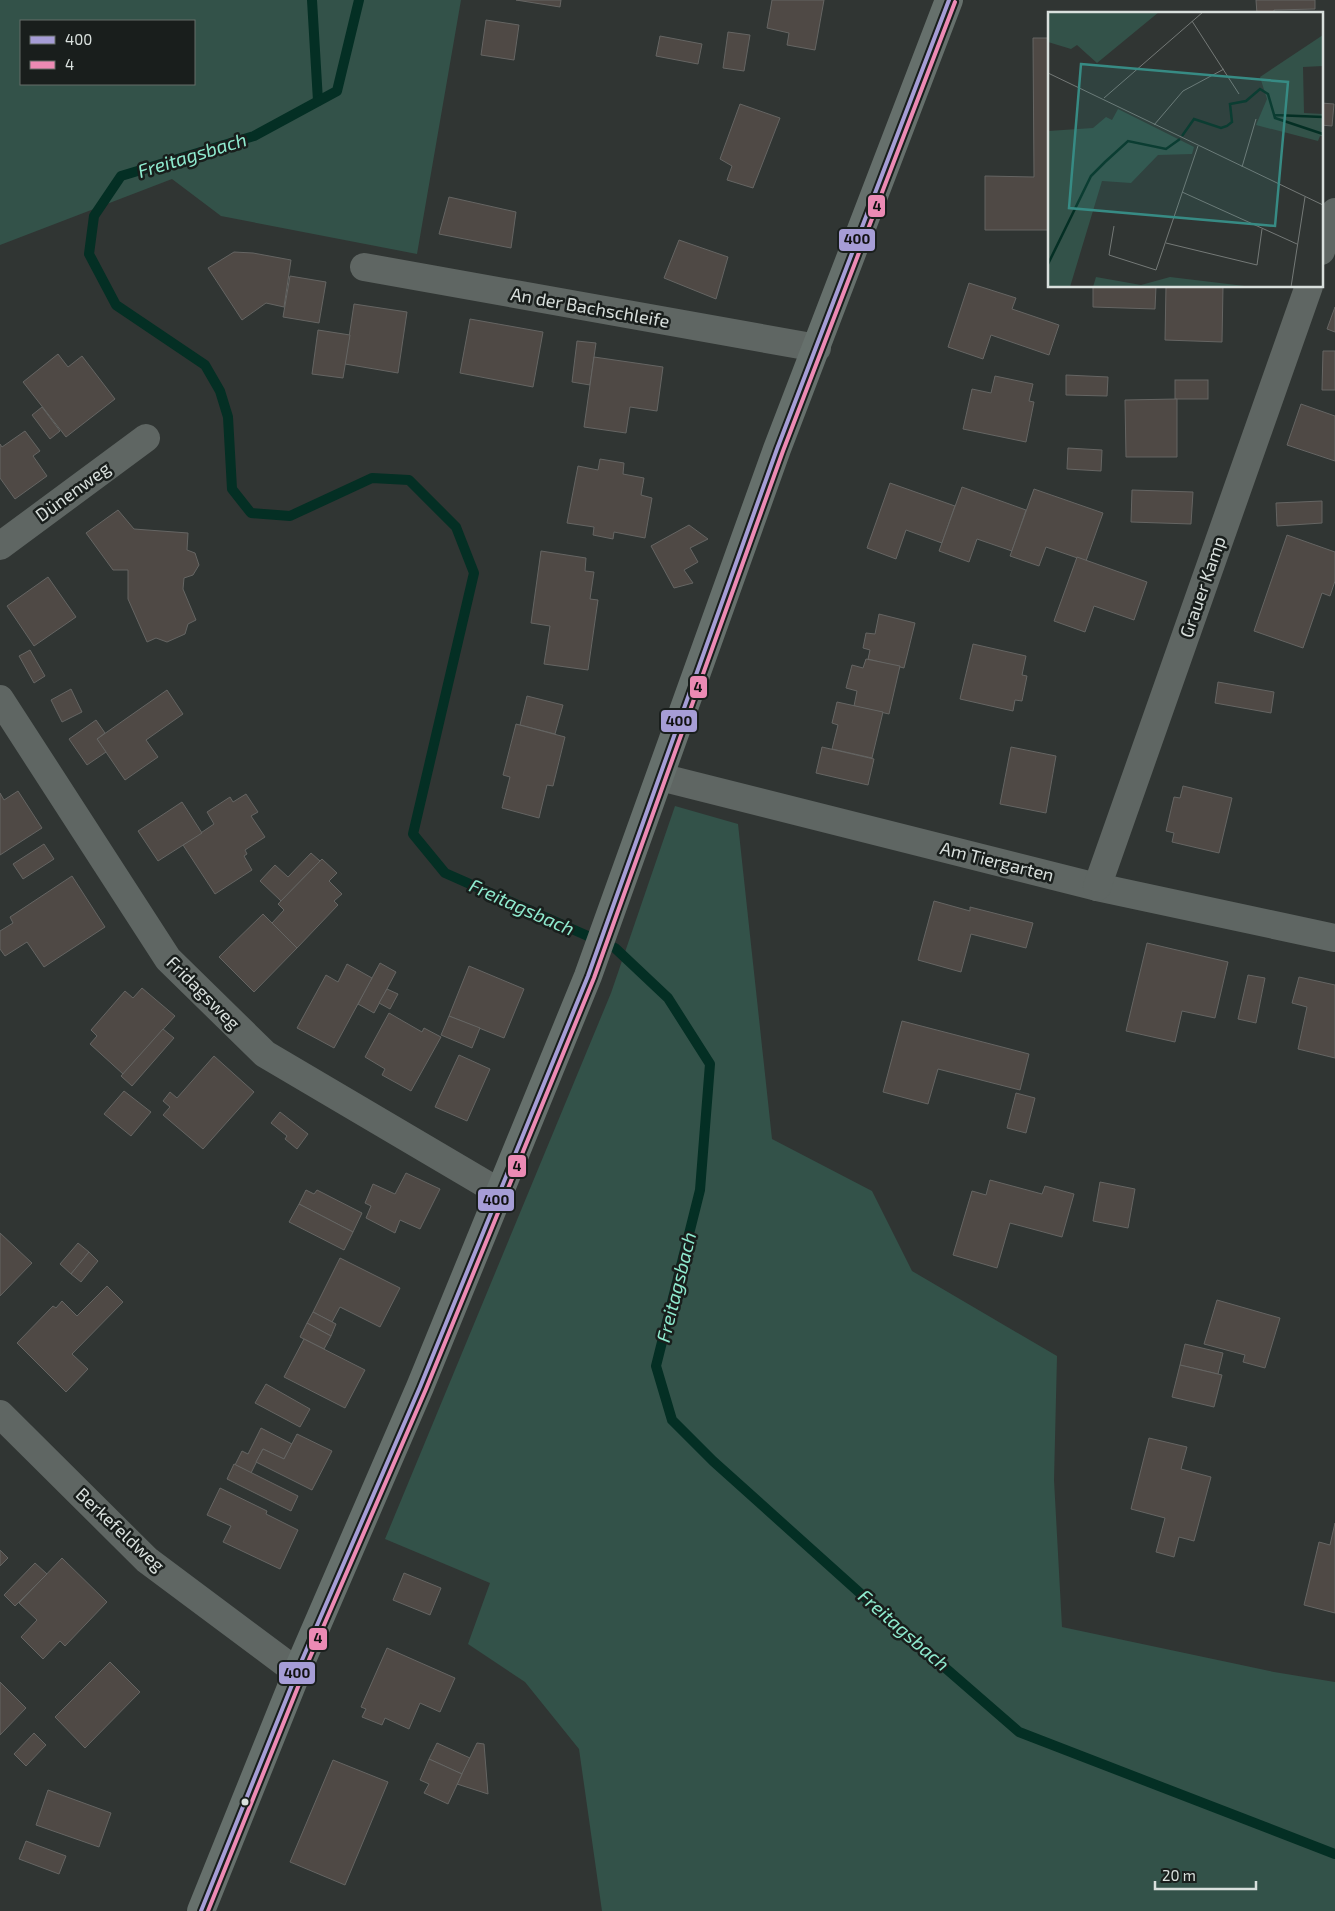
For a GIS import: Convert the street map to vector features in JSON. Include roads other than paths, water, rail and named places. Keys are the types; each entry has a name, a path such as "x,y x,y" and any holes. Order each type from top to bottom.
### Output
{"main road":[{"path":"201,1911 297,1672 420,1387 588,976 777,449 949,0"}],"street":[{"path":"1322,248 1335,212"},
{"name":"An der Bachschleife","path":"364,267 817,348"},
{"name":"Grauer Kamp","path":"1097,887 1308,288"},
{"name":"Dünenweg","path":"0,546 146,438"},
{"name":"Fridagsweg","path":"0,699 168,959 175,966 265,1054 499,1192"},
{"name":"Am Tiergarten","path":"660,777 1097,887 1335,938"},
{"name":"Berkefeldweg","path":"0,1414 147,1560 297,1672"}],"waterway":[{"path":"312,0 318,101"},
{"name":"Freitagsbach","path":"359,0 337,91 254,136 121,176 94,216 89,254 116,305 205,365 220,391 228,417 232,489 251,513 290,516 372,478 409,480 456,527 474,573 413,834 445,873 615,948 668,998 710,1064 700,1190 656,1366 672,1420 713,1461 881,1612 1019,1732 1335,1854"}]}
